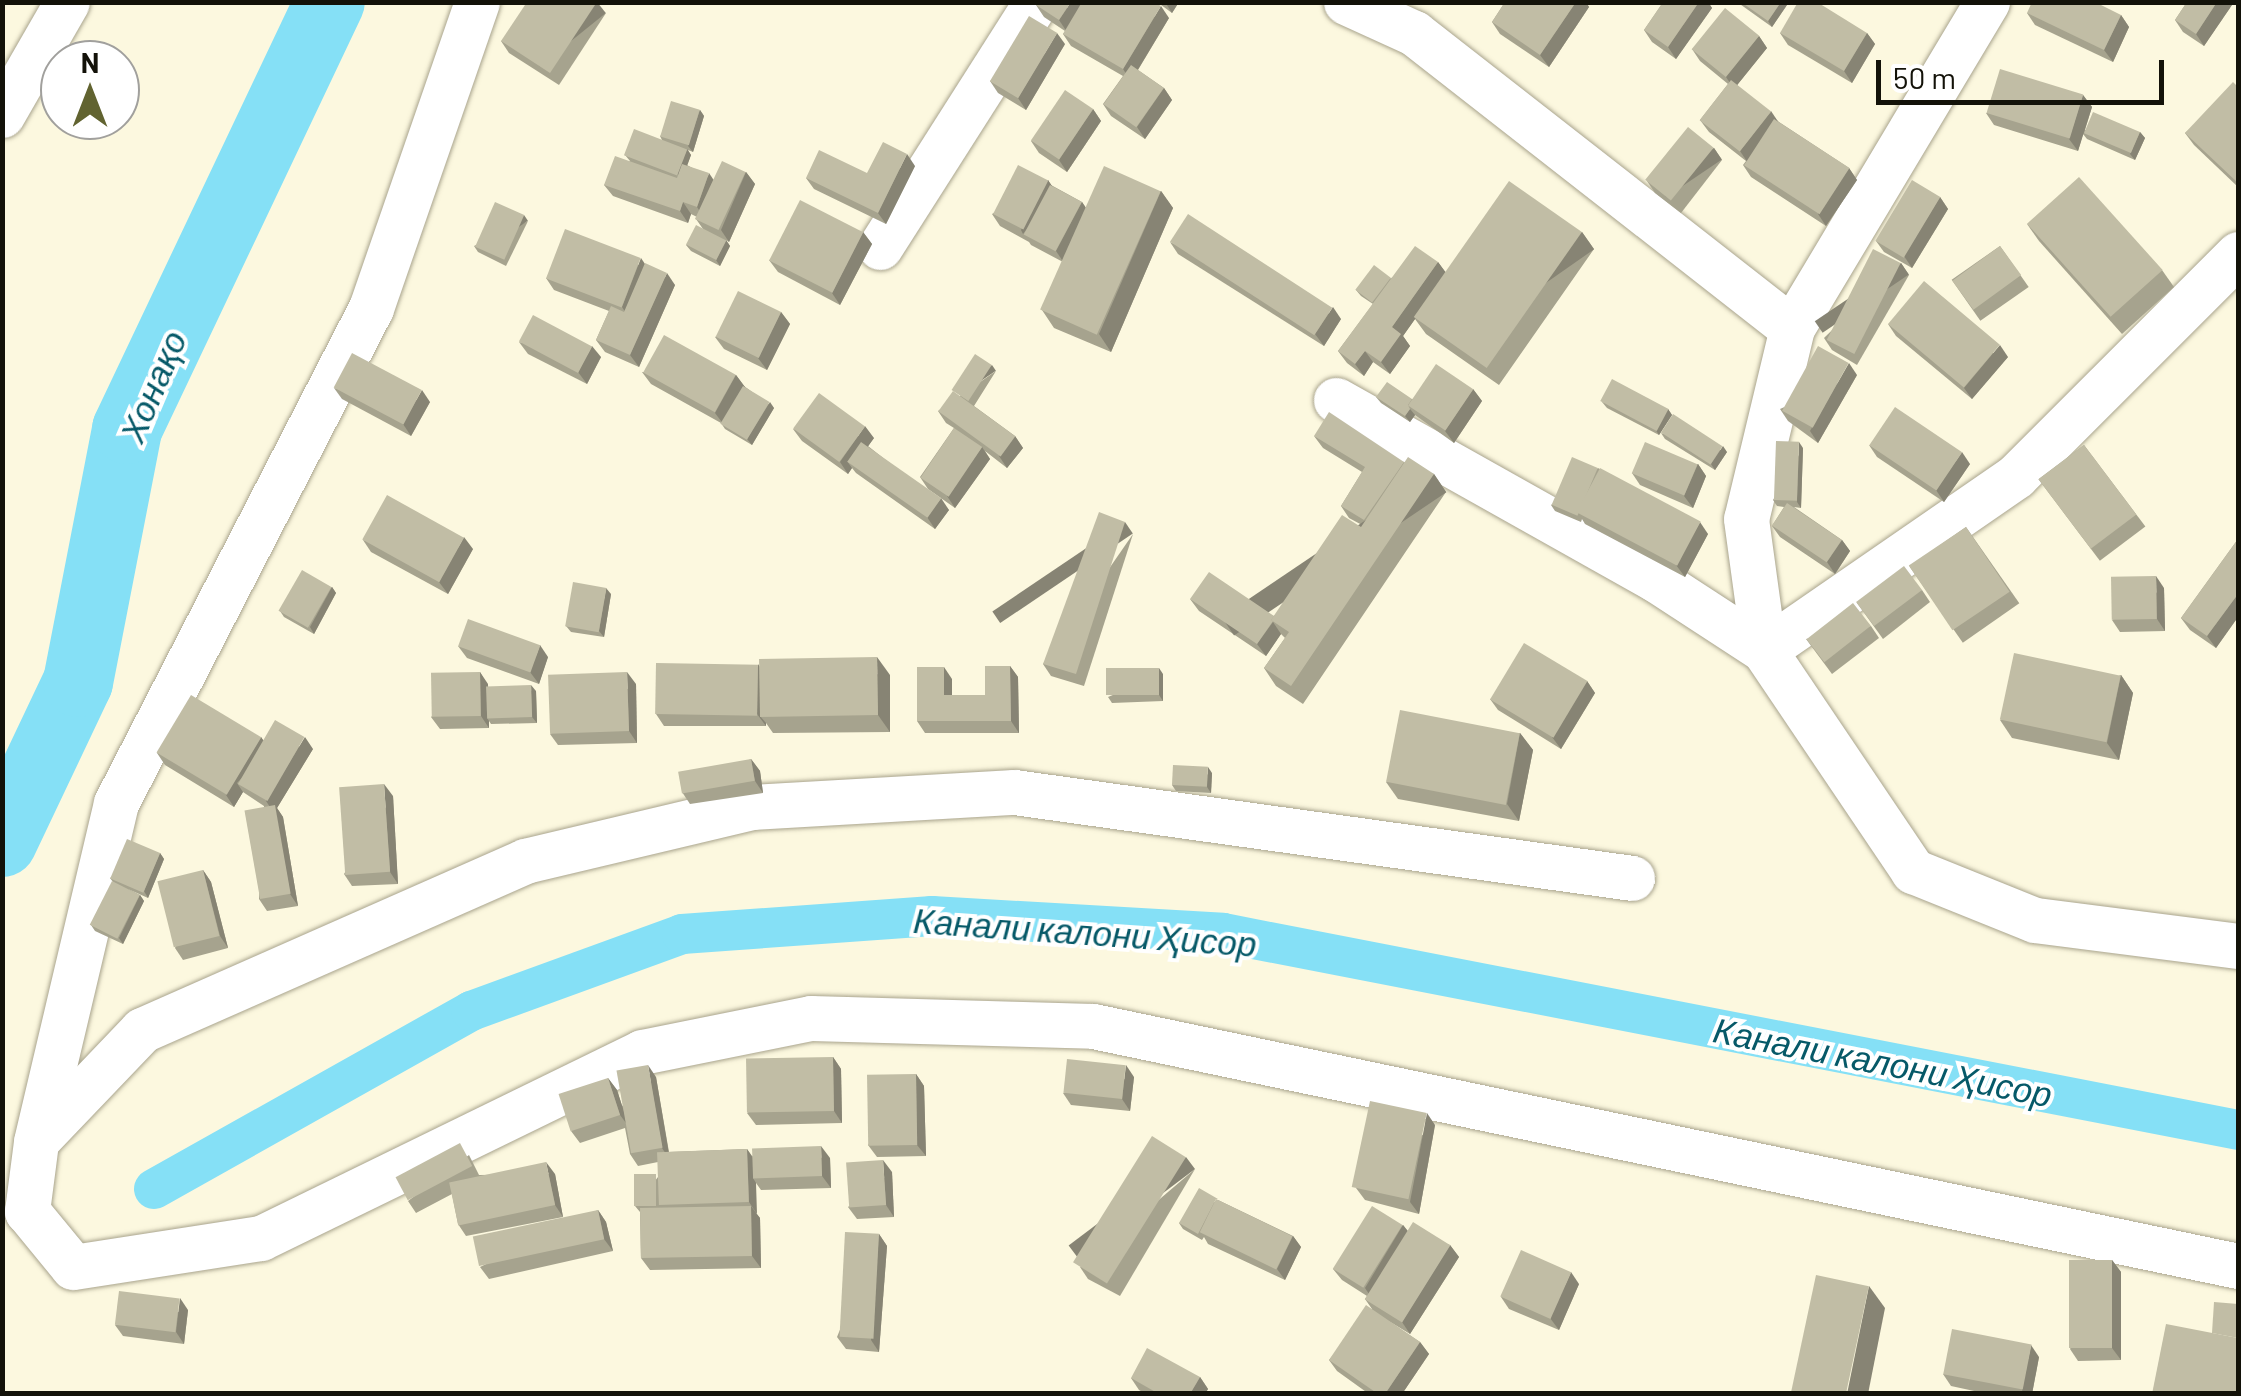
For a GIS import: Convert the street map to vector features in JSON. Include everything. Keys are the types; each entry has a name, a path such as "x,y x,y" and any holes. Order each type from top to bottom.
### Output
{"street":[{"path":"2,115 67,2"},
{"path":"477,2 371,308 116,803 36,1142 26,1211 73,1267 261,1238 642,1052 810,1018 1094,1026 2238,1266"},
{"path":"880,247 1036,2"},
{"path":"1346,2 1424,18 1792,328"},
{"path":"1764,650 1746,519 1792,328 1987,2"},
{"path":"1764,650 2016,476 2238,254"},
{"path":"1336,400 1654,580 1764,650 1914,871 2035,920 2238,946"},
{"path":"36,1142 142,1030 525,860 752,806 1014,792 1632,878"}],"building":[{"path":"527,2 597,2 550,73 501,41"},
{"path":"1037,2 1071,2 1059,20"},
{"path":"1082,2 1154,2 1161,6 1123,69 1063,34"},
{"path":"1505,2 1576,2 1540,55 1492,22"},
{"path":"1663,2 1699,2 1668,47 1644,30"},
{"path":"1741,2 1781,2 1768,21"},
{"path":"1798,2 1817,2 1867,33 1844,71 1780,33"},
{"path":"2032,2 2095,2 2121,15 2104,50 2027,13"},
{"path":"2187,2 2217,2 2196,34 2175,20"},
{"path":"1725,8 1759,36 1726,77 1692,49"},
{"path":"1029,16 1057,33 1018,98 990,81"},
{"path":"1131,65 1164,88 1136,127 1103,104"},
{"path":"2000,69 2083,94 2070,138 1987,113"},
{"path":"1731,80 1771,111 1740,152 1700,120"},
{"path":"2233,82 2238,87 2238,183 2185,133"},
{"path":"1065,90 1093,109 1059,160 1031,141"},
{"path":"671,101 700,110 689,145 660,136"},
{"path":"2093,112 2140,132 2131,153 2084,133"},
{"path":"1774,119 1849,168 1820,214 1744,165"},
{"path":"1688,127 1714,148 1671,201 1645,180"},
{"path":"634,129 687,149 677,176 624,155"},
{"path":"883,142 907,154 878,213 806,178 819,150 867,173"},
{"path":"615,156 677,178 682,164 709,173 697,207 683,202 680,211 604,185"},
{"path":"722,161 746,172 719,230 695,219"},
{"path":"1018,165 1048,180 1023,229 993,214"},
{"path":"1104,166 1161,191 1097,335 1040,309"},
{"path":"2079,177 2163,270 2111,317 2027,224"},
{"path":"1912,180 1940,197 1904,258 1875,241"},
{"path":"1509,181 1582,232 1487,368 1414,317"},
{"path":"1050,185 1082,202 1055,251 1024,234"},
{"path":"800,200 863,232 832,293 769,261"},
{"path":"495,202 524,215 504,260 475,247"},
{"path":"1188,214 1332,308 1314,335 1170,242"},
{"path":"696,225 726,240 716,260 686,245"},
{"path":"565,229 641,258 622,308 546,278"},
{"path":"1415,246 1438,262 1392,327 1401,334 1381,362 1365,351 1355,364 1338,351"},
{"path":"2000,246 2021,275 1973,310 1952,281"},
{"path":"1873,249 1901,263 1854,354 1827,340"},
{"path":"645,263 667,273 630,355 596,340 611,306 624,312"},
{"path":"1374,265 1391,278 1372,302 1355,290"},
{"path":"1924,281 2000,345 1964,388 1888,324"},
{"path":"738,291 781,312 759,358 716,337"},
{"path":"533,315 592,346 578,373 519,341"},
{"path":"664,335 736,375 715,412 643,373"},
{"path":"1818,346 1849,363 1813,428 1782,411"},
{"path":"352,353 422,390 403,425 334,387"},
{"path":"975,354 992,365 968,401 952,390"},
{"path":"1436,364 1473,389 1445,431 1408,405"},
{"path":"1612,379 1669,409 1657,431 1600,401"},
{"path":"1387,382 1412,399 1405,416 1376,397"},
{"path":"743,386 770,402 747,440 720,424"},
{"path":"953,391 1015,436 1001,456 938,411"},
{"path":"819,393 865,427 839,462 793,429"},
{"path":"1895,407 1962,452 1936,490 1869,445"},
{"path":"1329,412 1404,462 1364,520 1341,506 1365,467 1314,436"},
{"path":"1673,414 1722,446 1710,465 1661,432"},
{"path":"954,428 982,447 949,497 920,478"},
{"path":"1776,441 1799,442 1797,501 1774,500"},
{"path":"861,442 941,498 928,518 847,462"},
{"path":"1645,442 1697,464 1684,496 1632,473"},
{"path":"2084,445 2136,514 2091,549 2038,479"},
{"path":"1408,457 1434,474 1291,686 1264,668 1289,632 1271,620 1342,515 1361,527"},
{"path":"1572,457 1598,468 1577,516 1552,505"},
{"path":"1600,468 1701,522 1677,566 1577,512"},
{"path":"387,495 464,538 439,582 362,540"},
{"path":"1787,503 1842,540 1827,562 1772,525"},
{"path":"1099,512 1125,522 1076,674 1043,664"},
{"path":"1966,527 2010,592 1952,630 1909,566"},
{"path":"2238,539 2238,594 2207,636 2181,618"},
{"path":"1904,566 1922,590 1874,626 1856,602"},
{"path":"302,570 331,587 308,628 278,611"},
{"path":"1209,572 1274,616 1257,644 1190,599"},
{"path":"2156,576 2157,619 2112,620 2111,577"},
{"path":"573,582 606,588 599,632 565,626"},
{"path":"1853,603 1871,626 1824,662 1807,639"},
{"path":"468,619 540,645 530,673 458,646"},
{"path":"1524,643 1587,681 1553,738 1490,700"},
{"path":"2014,653 2121,676 2106,742 2000,720"},
{"path":"877,657 878,715 760,717 759,659"},
{"path":"656,663 758,665 757,716 655,714"},
{"path":"985,666 1010,666 1011,721 917,721 917,667 944,667 944,695 985,695"},
{"path":"1106,668 1159,668 1159,695 1106,695"},
{"path":"480,672 481,716 432,717 431,673"},
{"path":"627,672 629,731 550,734 548,675"},
{"path":"531,685 532,717 487,719 486,687"},
{"path":"191,695 261,737 227,795 156,752"},
{"path":"1400,710 1520,733 1506,805 1386,782"},
{"path":"275,720 304,737 267,801 238,784"},
{"path":"751,759 755,781 682,794 678,772"},
{"path":"1173,765 1208,767 1207,787 1172,785"},
{"path":"384,784 390,872 345,875 339,787"},
{"path":"275,805 291,894 260,899 244,810"},
{"path":"127,839 160,853 143,893 110,879"},
{"path":"203,870 219,936 174,947 157,881"},
{"path":"112,881 140,895 117,939 90,925"},
{"path":"833,1057 834,1111 747,1113 746,1059"},
{"path":"1067,1059 1126,1065 1122,1099 1063,1093"},
{"path":"648,1065 663,1148 631,1153 616,1071"},
{"path":"916,1074 917,1145 868,1146 867,1075"},
{"path":"608,1078 620,1115 571,1131 559,1094"},
{"path":"1370,1101 1427,1113 1408,1199 1352,1187"},
{"path":"1152,1136 1186,1157 1107,1284 1073,1262"},
{"path":"460,1143 472,1166 408,1200 396,1177"},
{"path":"821,1146 822,1176 753,1178 752,1148"},
{"path":"747,1149 749,1202 659,1205 657,1152"},
{"path":"883,1160 886,1205 849,1207 846,1163"},
{"path":"546,1162 555,1205 458,1226 449,1183"},
{"path":"634,1174 656,1174 656,1206 634,1206"},
{"path":"1199,1188 1218,1199 1198,1234 1179,1223"},
{"path":"1216,1199 1292,1236 1276,1270 1200,1232"},
{"path":"751,1206 752,1256 641,1258 640,1208"},
{"path":"1372,1206 1403,1225 1363,1288 1333,1269"},
{"path":"598,1210 604,1239 479,1266 473,1237"},
{"path":"1413,1222 1450,1245 1402,1322 1365,1299"},
{"path":"845,1232 879,1234 873,1339 840,1337"},
{"path":"1521,1250 1571,1272 1551,1319 1500,1297"},
{"path":"2069,1260 2112,1260 2112,1348 2069,1348"},
{"path":"1816,1275 1869,1286 1846,1394 1791,1393"},
{"path":"119,1291 180,1298 175,1332 115,1325"},
{"path":"2214,1302 2238,1304 2238,1338 2212,1333"},
{"path":"1366,1305 1420,1342 1385,1394 1378,1394 1329,1360"},
{"path":"2166,1324 2238,1338 2238,1394 2152,1394"},
{"path":"1952,1329 2032,1344 2023,1390 1943,1374"},
{"path":"1147,1348 1200,1377 1190,1394 1159,1394 1131,1378"}],"waterway":[{"name":"Хонақо","path":"2,842 78,682 127,429 330,2"},
{"name":"Канали калони Ҳисор","path":"154,1189 471,1011 682,934 932,916 1223,933 2238,1130"}]}
